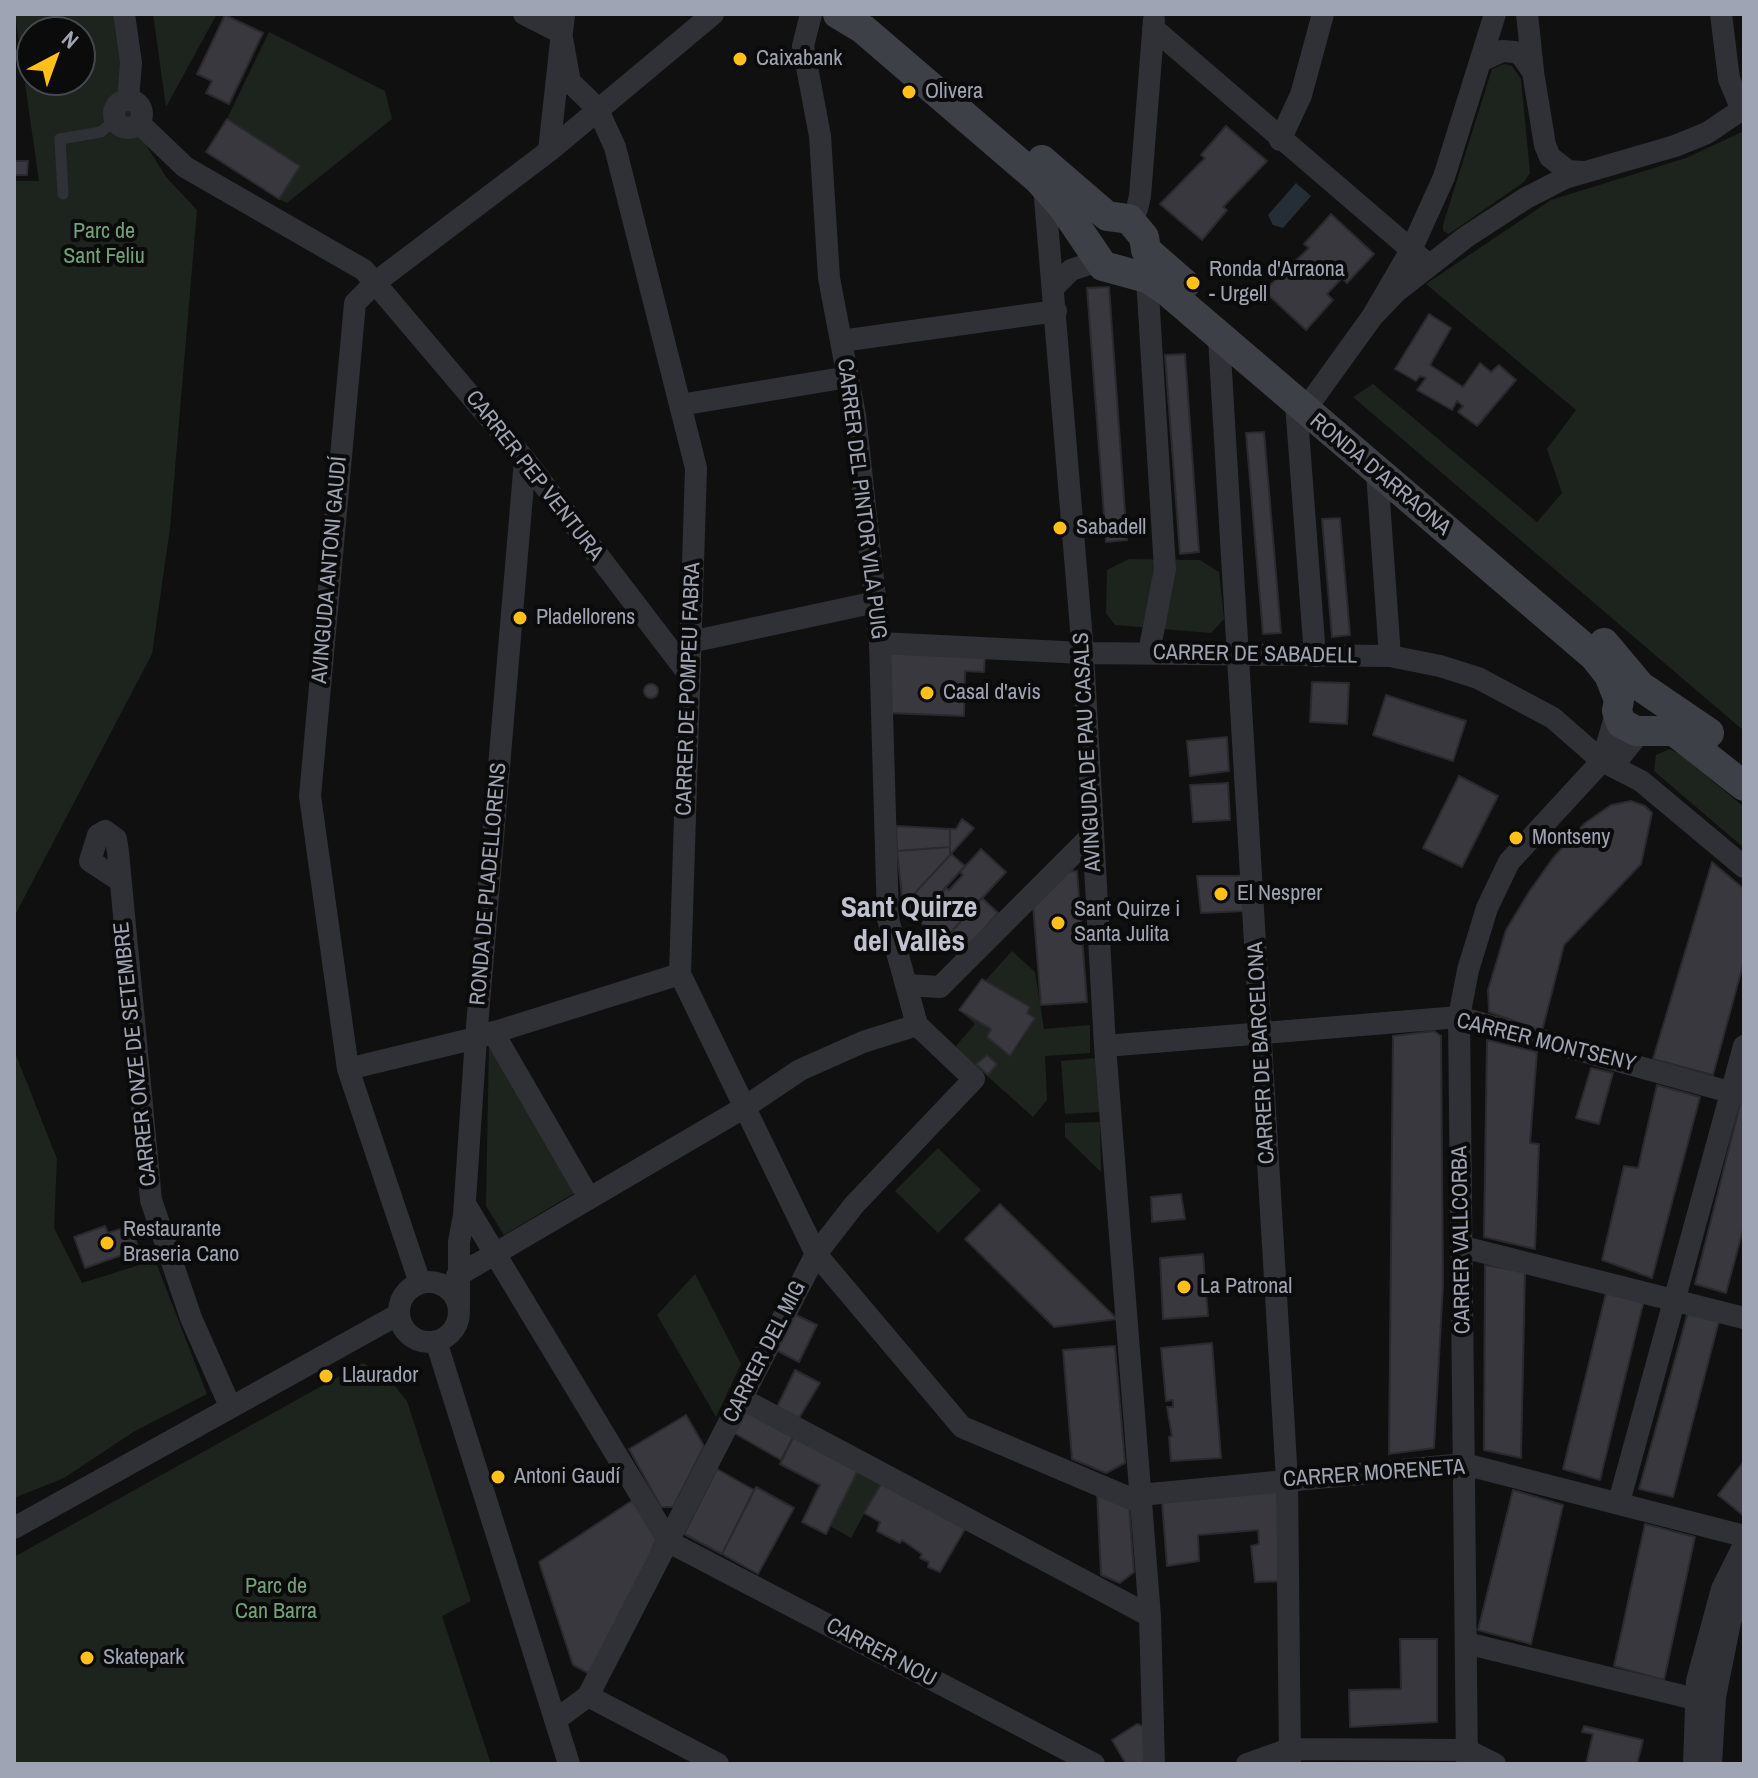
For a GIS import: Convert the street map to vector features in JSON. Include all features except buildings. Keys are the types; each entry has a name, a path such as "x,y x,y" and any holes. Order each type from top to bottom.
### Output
{"street":[{"path":"124,14 131,63 128,100"},
{"path":"524,14 562,24 549,151"},
{"name":"AVINGUDA ANTONI GAUDÍ","path":"420,1283 348,1069 310,796 355,303 376,282 549,151 713,14"},
{"name":"CARRER DEL PINTOR VILA PUIG","path":"811,14 803,46 820,136 829,278 848,377 880,643 888,919 917,1025"},
{"name":"RONDA D'ARRAONA","path":"838,14 863,29 1044,186 1120,260 1219,338 1306,400 1377,473 1594,656 1633,699 1696,723 1744,762"},
{"name":"RONDA D'ARRAONA","path":"875,14 1144,237 1120,260"},
{"path":"1280,140 1301,95 1323,14"},
{"path":"1372,317 1414,242 1444,177 1495,14"},
{"path":"1527,14 1545,145 1550,157 1568,171 1583,172"},
{"path":"1315,656 1306,400 1372,317 1397,291 1466,237 1526,198 1583,172 1675,146 1707,133 1743,109 1729,79 1721,14"},
{"path":"1149,653 1165,569 1120,260 1093,227 1137,209 1154,21"},
{"path":"1154,21 1280,140 1414,242 1434,264"},
{"name":"CARRER DE POMPEU FABRA","path":"562,24 570,82 597,108 615,147 696,468 680,974 816,1254 962,1427 1140,1499"},
{"path":"1483,60 1502,51 1515,52 1533,72"},
{"path":"128,100 141,107 139,123 127,128 115,120 116,106 128,100"},
{"name":"CARRER PEP VENTURA","path":"139,123 185,167 348,259 376,282 525,460 684,668 690,671"},
{"name":"AVINGUDA DE PAU CASALS","path":"1044,186 1083,653 1105,1046 1150,1616 1154,1764"},
{"path":"1414,242 1466,237"},
{"path":"1054,287 1071,270 1120,260"},
{"name":"RONDA D'ARRAONA","path":"1120,260 1306,400 1605,643 1633,699"},
{"path":"841,341 1056,311"},
{"name":"CARRER DE BARCELONA","path":"1219,338 1287,1480 1289,1757"},
{"path":"680,405 848,377"},
{"name":"RONDA DE PLADELLORENS","path":"459,1307 457,1276 484,1035 525,460"},
{"path":"1377,473 1390,656"},
{"path":"690,642 876,602"},
{"name":"CARRER DE SABADELL","path":"880,643 1083,653 1238,652 1390,656 1465,674 1516,696 1553,718 1602,761 1641,781 1744,867"},
{"path":"1633,699 1659,718 1644,730"},
{"name":"CARRER VALLCORBA","path":"1467,1757 1459,1017 1468,970 1487,908 1509,862 1602,761 1633,699"},
{"path":"1644,730 1674,731 1744,786"},
{"name":"CARRER VALLCORBA","path":"1602,761 1619,758 1644,730"},
{"path":"907,985 940,987 1092,835"},
{"name":"CARRER ONZE DE SETEMBRE","path":"119,880 151,1200 191,1318 230,1406"},
{"path":"348,1069 484,1035 680,974"},
{"name":"CARRER MONTSENY","path":"1105,1046 1459,1017 1737,1094"},
{"path":"457,1276 745,1107 800,1070 863,1042 917,1025"},
{"name":"CARRER DEL MIG","path":"557,1719 588,1696 816,1254 854,1205 974,1079 917,1025"},
{"path":"484,1035 589,1198"},
{"path":"1619,1502 1673,1300 1737,1094 1744,1046"},
{"path":"465,1204 669,1542"},
{"path":"1463,1247 1744,1318"},
{"path":"420,1283 441,1284 456,1297 459,1307 454,1330 436,1341 421,1341 411,1336 399,1314 405,1293 420,1283"},
{"path":"18,1521 399,1314"},
{"path":"436,1341 569,1764"},
{"path":"742,1399 1150,1616"},
{"name":"CARRER MORENETA","path":"1140,1499 1287,1480 1464,1464 1744,1536"},
{"name":"CARRER NOU","path":"669,1542 1094,1764"},
{"path":"1694,1764 1695,1699 1708,1631 1722,1589 1744,1545"},
{"path":"1711,1764 1715,1697 1730,1622 1744,1582"},
{"path":"1466,1643 1695,1699"},
{"path":"588,1696 718,1764"},
{"path":"1247,1764 1289,1757 1467,1757 1495,1764"}],"lane":[{"path":"63,194 60,139 101,132 115,120"}],"green space":[{"name":"Parc de Sant Feliu","path":"15,14 113,14 124,93 141,137 166,177 197,210 170,528 152,654 14,917 14,181 39,181 27,96 96,96 96,16 16,16 16,21"},
{"path":"153,14 217,14 166,107"},
{"path":"269,32 385,91 392,119 287,203 279,199 300,166 227,119"},
{"path":"1504,64 1512,66 1521,79 1530,173 1524,182 1449,234 1443,231 1443,225 1492,69"},
{"path":"1744,131 1744,731 1353,397 1373,384 1537,522 1562,493 1547,449 1576,410 1426,284 1551,200 1686,158"},
{"path":"1129,559 1200,560 1219,572 1224,619 1211,633 1115,625 1106,613 1107,570"},
{"path":"1669,749 1680,754 1744,807 1744,848 1654,771 1656,755"},
{"path":"1012,951 1035,972 1044,1029 1090,1025 1090,1053 1045,1056 1047,1100 1033,1117 955,1047 975,1024 959,1010 991,1029 987,1037 1002,1051 1010,1055 1019,1045 1035,1018 985,981"},
{"path":"489,1041 576,1192 504,1235 486,1206"},
{"path":"14,1050 57,1159 54,1228 82,1283 155,1260 207,1394 135,1431 64,1478 14,1498"},
{"path":"1096,1058 1100,1112 1065,1114 1061,1061"},
{"path":"1100,1122 1101,1172 1065,1137 1065,1123"},
{"path":"938,1148 981,1190 938,1233 895,1191"},
{"path":"695,1274 741,1364 716,1417 657,1315"},
{"name":"Parc de Can Barra","path":"363,1363 386,1375 407,1401 471,1601 442,1616 491,1764 14,1764 14,1557"},
{"path":"859,1468 882,1481 851,1538 830,1526"}],"shaded area":[{"path":"1296,183 1311,196 1283,228 1273,225 1268,215"}],"place":[{"name":"Caixabank","path":"740,59"},
{"name":"Olivera","path":"909,92"},
{"name":"Ronda d'Arraona - Urgell","path":"1193,283"},
{"name":"Sabadell","path":"1060,528"},
{"name":"Pladellorens","path":"520,618"},
{"name":"Casal d'avis","path":"927,693"},
{"name":"Montseny","path":"1516,838"},
{"name":"El Nesprer","path":"1221,894"},
{"name":"Sant Quirze i Santa Julita","path":"1058,923"},
{"name":"Restaurante Braseria Cano","path":"107,1243"},
{"name":"La Patronal","path":"1184,1287"},
{"name":"Llaurador","path":"326,1376"},
{"name":"Antoni Gaudí","path":"498,1477"},
{"name":"Skatepark","path":"87,1658"}],"district":[{"name":"Sant Quirze del Vallès","path":"909,926"}]}
